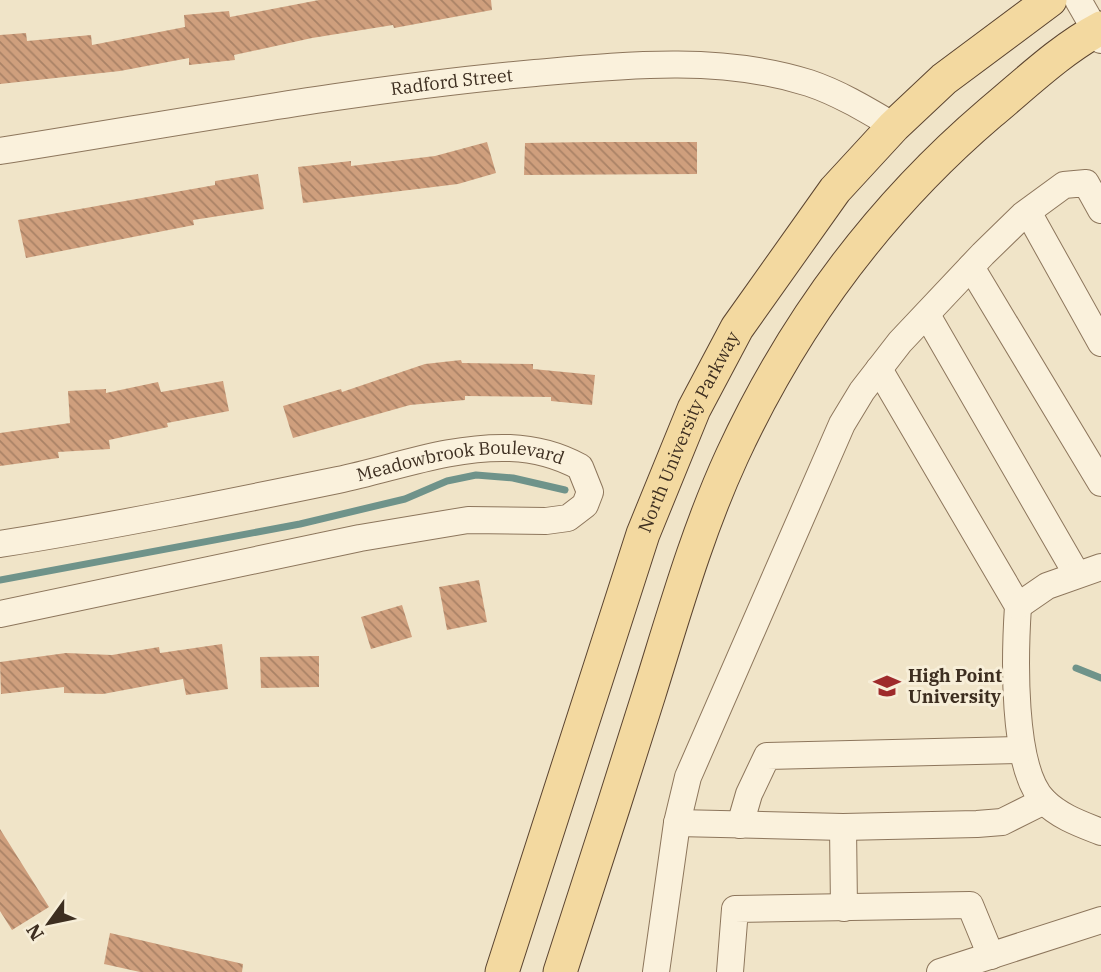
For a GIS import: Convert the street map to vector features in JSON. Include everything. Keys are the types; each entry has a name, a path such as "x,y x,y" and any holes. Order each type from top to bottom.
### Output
{"main road":[{"name":"North University Parkway","path":"502,972 634,559 694,409 737,328 784,258 835,190 894,126 944,79 1050,0"},
{"path":"560,972 702,529 731,457 782,362 846,263 904,196 957,142 1099,33"}],"street":[{"path":"1078,0 1099,33"},
{"name":"Radford Street","path":"0,151 430,82 647,63 754,71 809,83 853,102 894,126"},
{"path":"656,972 677,823 688,777 842,424 878,369 971,267 1028,212 1064,184 1078,181 1086,183 1101,210"},
{"path":"1028,212 1101,343"},
{"path":"971,267 1101,483"},
{"path":"927,315 1088,570 1047,586 1018,606"},
{"path":"878,369 1018,606 1016,638 1021,750 1033,783 1044,801 1069,820 1101,832"},
{"name":"Meadowbrook Boulevard","path":"0,544 341,479 438,454 473,450 509,448 556,454 580,467 590,492 585,505 568,518 546,521 468,520 360,538 0,614"},
{"path":"740,825 749,794 767,756 1021,750"},
{"path":"677,823 844,827 1002,822 1044,801"},
{"path":"844,827 844,908"},
{"path":"730,972 735,909 970,905 991,956"},
{"path":"940,972 1101,920"}],"building":[{"path":"319,0 491,0 492,10 394,28 393,25 312,38 234,55 235,60 189,65 189,58 120,71 0,84 0,35 26,33 27,41 91,35 92,45 185,27 184,15 229,11 230,17"},
{"path":"487,142 496,173 458,184 303,203 298,167 351,161 351,166 435,156"},
{"path":"697,142 697,174 524,175 525,143"},
{"path":"258,174 264,209 193,220 194,225 26,258 18,220 215,185 215,181"},
{"path":"461,360 462,363 533,364 533,369 595,375 592,405 551,401 551,397 465,396 465,400 410,405 293,438 283,406 341,389 342,392 425,364"},
{"path":"223,381 229,411 167,423 168,427 109,440 110,449 58,452 59,458 0,466 0,433 70,423 68,391 106,389 106,393 158,382 161,392"},
{"path":"479,580 487,622 447,630 439,587"},
{"path":"402,605 412,637 371,649 361,617"},
{"path":"222,644 228,689 186,695 183,679 103,694 64,693 64,687 1,694 0,662 66,653 112,655 159,647 160,653"},
{"path":"319,656 319,687 261,688 260,657"},
{"path":"0,829 49,907 12,930 0,911"},
{"path":"110,933 243,964 242,972 140,972 104,964"}],"waterway":[{"path":"0,580 300,524 405,499 447,481 476,475 513,478 565,490"},
{"path":"1076,668 1101,678"}],"place":[{"name":"High Point University","path":"887,686"}]}
